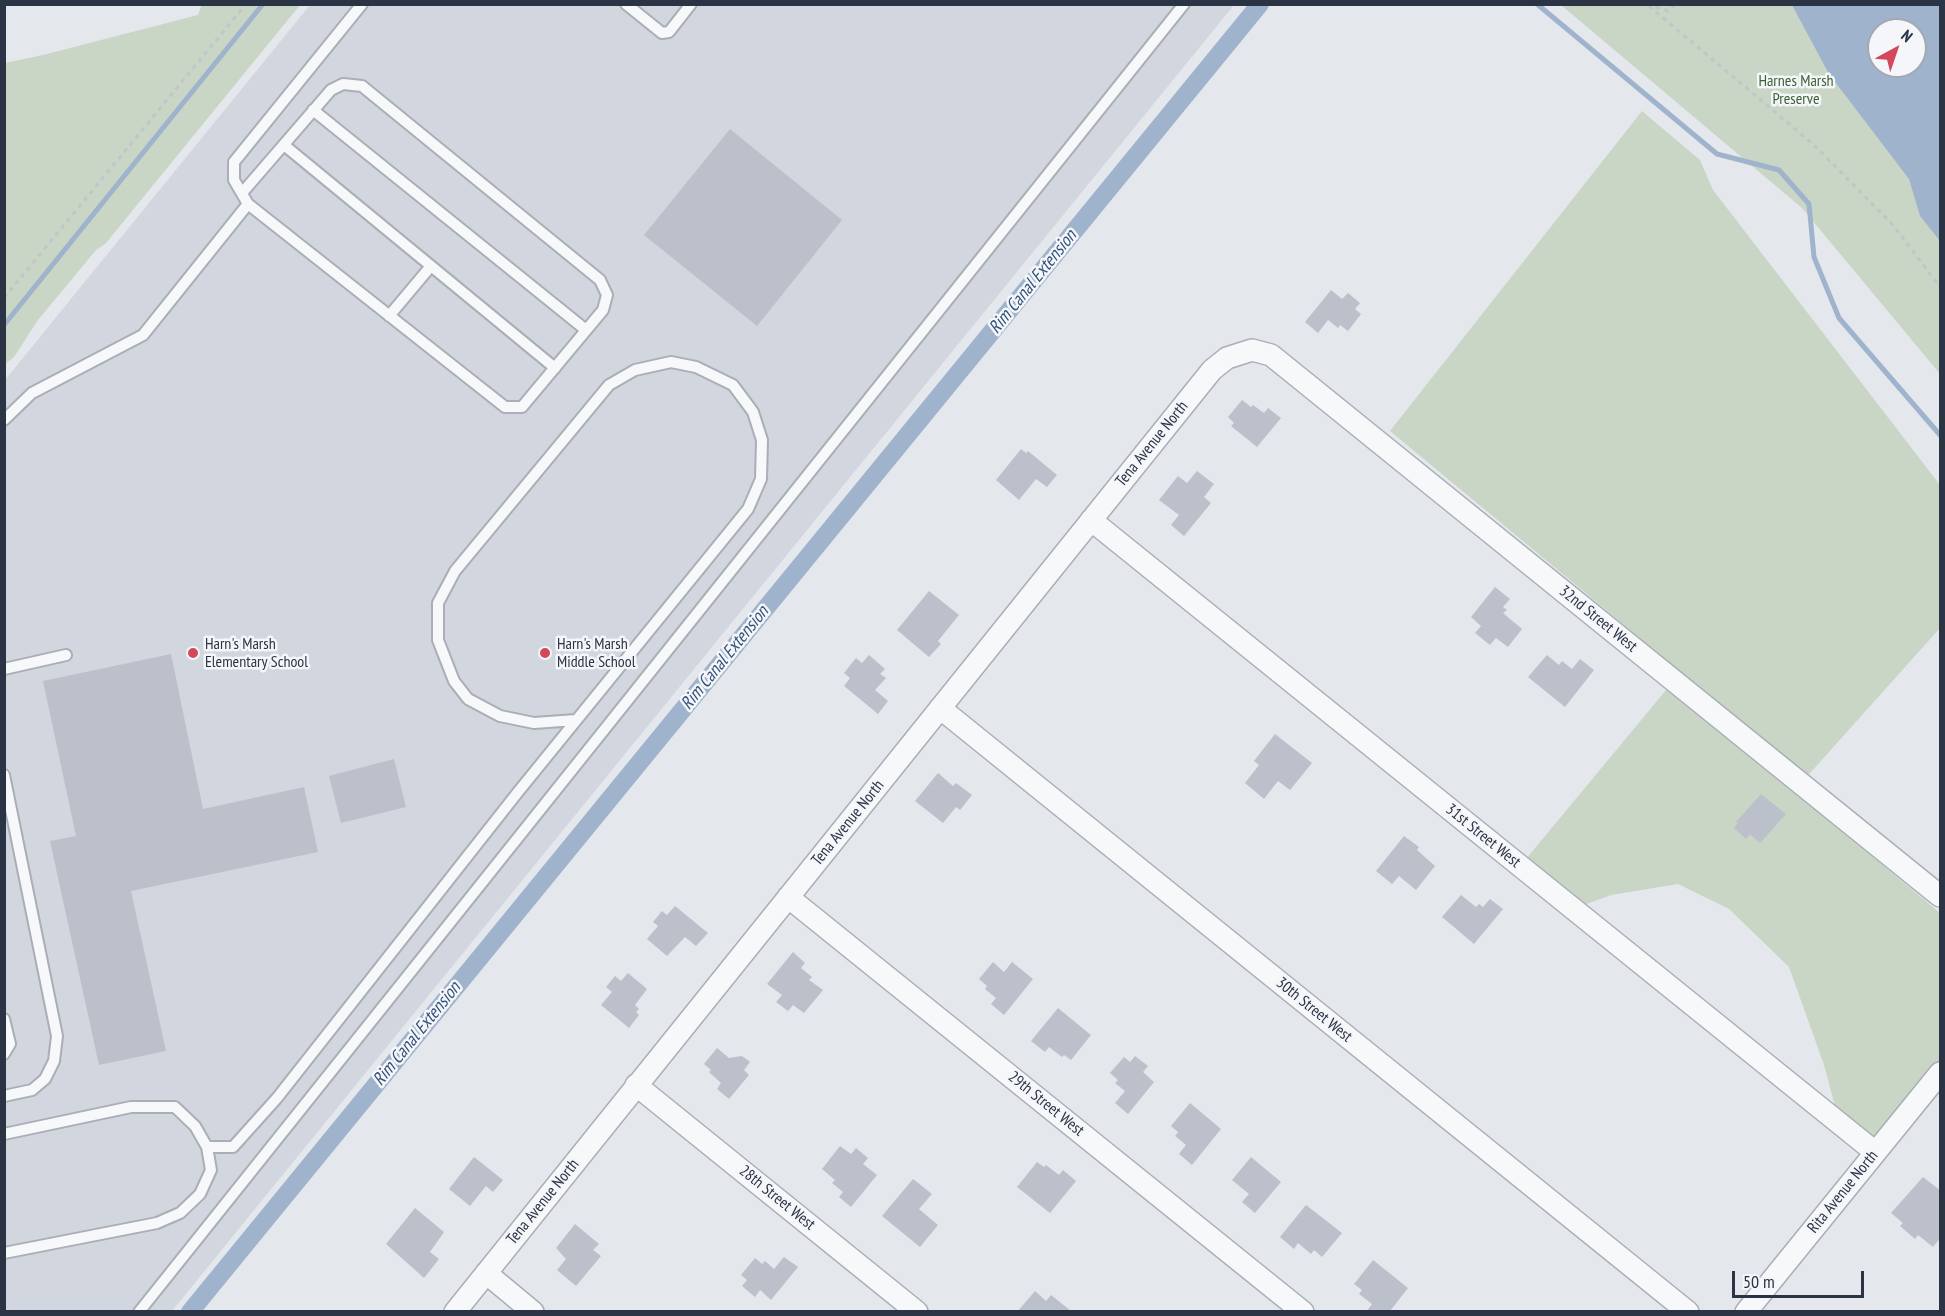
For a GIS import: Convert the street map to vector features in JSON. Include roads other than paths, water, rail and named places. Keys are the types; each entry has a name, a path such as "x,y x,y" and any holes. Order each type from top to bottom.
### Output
{"street":[{"name":"Tena Avenue North","path":"455,1311 1212,370 1227,358 1252,350"},
{"name":"32nd Street West","path":"1252,350 1271,355 1941,896"},
{"name":"31st Street West","path":"1091,520 1875,1152"},
{"name":"30th Street West","path":"940,708 1688,1311"},
{"name":"29th Street West","path":"788,897 1303,1311"},
{"name":"Rita Avenue North","path":"1746,1311 1941,1073"},
{"name":"28th Street West","path":"636,1085 917,1311"},
{"path":"486,1273 534,1311"}],"lane":[{"path":"242,193 331,90 343,84 362,86 600,280 607,295 603,310 522,407 505,407 248,204 234,180 234,162 362,4"},
{"path":"626,4 662,33 669,32 691,4"},
{"path":"139,1311 1185,4"},
{"path":"314,110 586,330"},
{"path":"284,145 555,368"},
{"path":"4,420 32,393 143,335 248,204"},
{"path":"389,316 431,266"},
{"path":"207,1147 233,1148 277,1098 576,720 748,509 761,479 762,440 753,411 733,385 696,367 671,362 635,370 609,385 455,571 438,603 438,640 454,681 468,699 501,716 534,723 576,720"},
{"path":"4,669 66,655"},
{"path":"4,775 57,1036 54,1061 45,1079 32,1090 4,1096"},
{"path":"4,1019 10,1044 4,1054"},
{"path":"4,1134 131,1107 175,1107 195,1126 207,1147 211,1170 200,1194 180,1213 157,1223 4,1253"}],"water":[{"path":"1792,5 1940,5 1940,241 1920,216 1909,179 1829,74"}],"waterway":[{"path":"4,325 263,4"},
{"name":"Rim Canal Extension","path":"190,1312 1260,4"},
{"path":"1537,4 1717,154 1779,170 1809,204 1814,257 1839,318 1940,435"}],"place":[{"name":"Harn's Marsh Elementary School","path":"193,653"},
{"name":"Harn's Marsh Middle School","path":"545,653"}],"park label":[{"name":"Harnes Marsh Preserve","path":"1796,90"}]}
